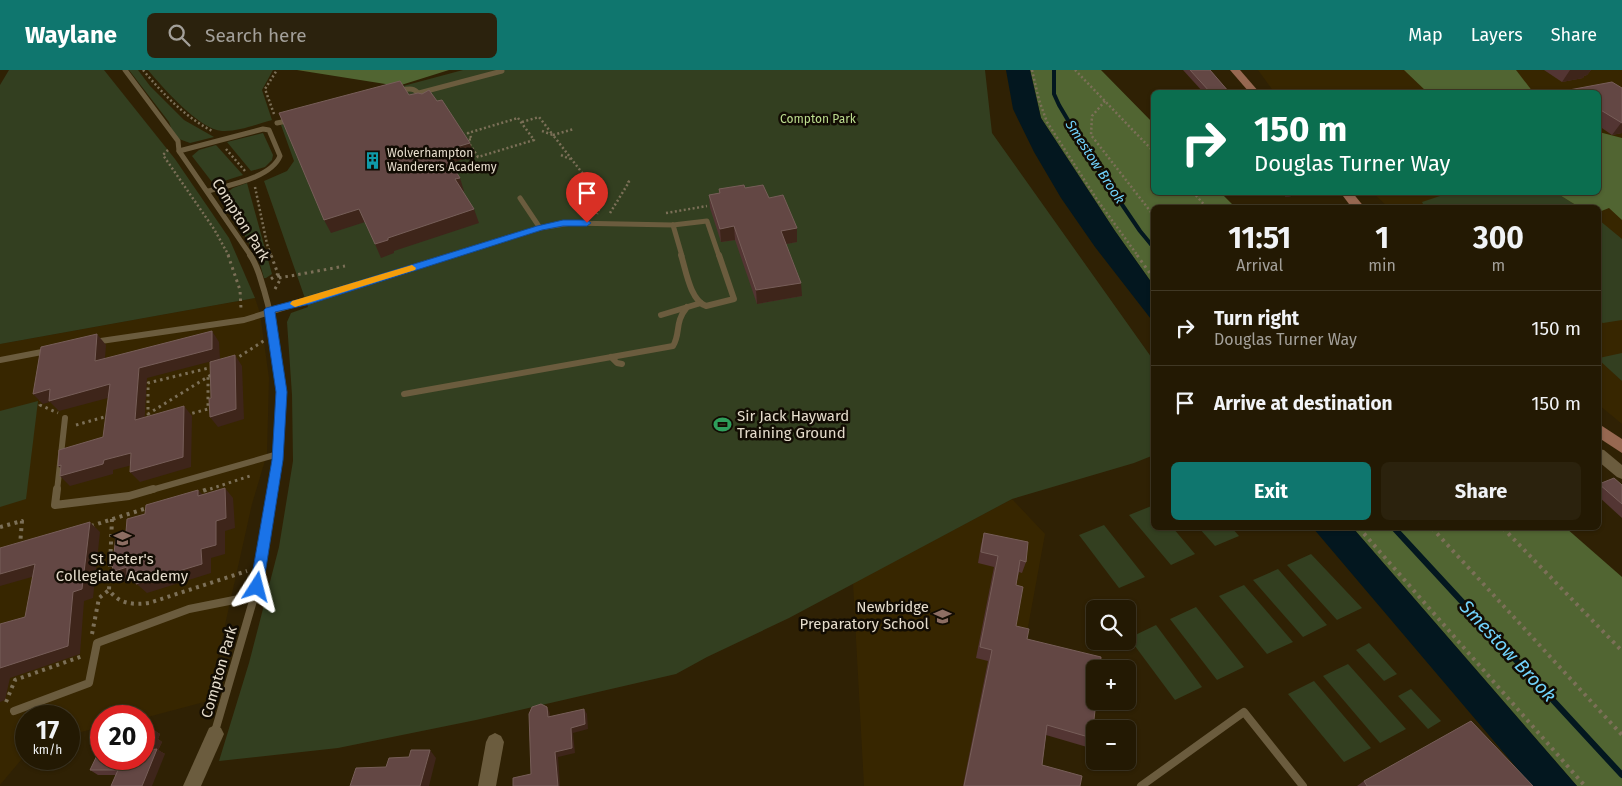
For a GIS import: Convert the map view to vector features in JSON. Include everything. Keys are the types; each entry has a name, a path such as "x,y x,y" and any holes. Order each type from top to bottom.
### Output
{"main road":[{"path":"1235,70 1252,90"},
{"path":"1348,195 1356,205"},
{"path":"1601,431 1622,447"}],"street":[{"path":"1601,456 1622,473"},
{"path":"192,786 216,731"},
{"path":"487,786 495,742"}],"lane":[{"path":"125,70 178,141 179,151 263,129 269,130 280,156 277,164 267,171 208,191"},
{"path":"419,94 502,71"},
{"path":"389,93 412,88 426,103"},
{"path":"278,123 296,118"},
{"name":"Compton Park","path":"179,151 256,263 270,310 282,392 278,454 260,569 216,731"},
{"path":"520,198 540,228"},
{"path":"87,343 244,320 270,310 306,301 540,228 571,223 673,225 707,221 735,297 731,301 707,306 701,303 691,289 673,225"},
{"path":"661,315 701,303"},
{"path":"404,394 673,346 677,340 677,323 680,315 687,307"},
{"path":"0,360 50,350"},
{"path":"611,358 617,363 622,364"},
{"path":"64,417 55,505 129,496 278,454"},
{"path":"14,712 89,683 97,643 189,610 254,596"},
{"path":"1141,786 1244,712 1303,786"}],"path":[{"path":"143,70 155,85 188,117 217,135"},
{"path":"277,70 265,89 278,123"},
{"path":"1033,70 1039,100 1047,122 1098,201 1151,275"},
{"path":"1075,70 1151,149"},
{"path":"1105,101 1093,113 1089,122 1091,135 1151,212"},
{"path":"522,122 539,117 603,200 595,219"},
{"path":"518,118 522,122 534,140 478,157 467,140 472,139 468,133 518,118"},
{"path":"542,131 545,130 553,135 574,129"},
{"path":"178,141 163,155 210,222 224,247 238,276 242,303 240,314"},
{"path":"222,144 247,174"},
{"path":"561,155 573,161"},
{"path":"606,219 629,182 627,180"},
{"path":"254,186 267,244 278,274 262,285"},
{"path":"1196,195 1204,205"},
{"path":"279,278 345,266"},
{"path":"229,363 274,335"},
{"path":"148,420 148,383 220,365"},
{"path":"148,414 215,372"},
{"path":"182,416 208,409 208,376"},
{"path":"42,396 40,404 64,417"},
{"path":"63,429 116,413"},
{"path":"188,495 276,467"},
{"path":"84,528 155,506"},
{"path":"112,519 109,590 114,598 126,603 141,604 237,573 260,569"},
{"path":"0,527 22,521 19,549 29,546"},
{"path":"1361,530 1584,786"},
{"path":"1434,530 1622,736"},
{"path":"1505,530 1622,651"},
{"path":"92,635 99,598 109,590"},
{"path":"5,706 15,680 88,654"}],"shaded area":[{"path":"1258,70 1622,70 1622,424 1601,407 1601,205 1386,205 1375,195 1601,195 1601,90 1273,90"},
{"name":"St Peter's Collegiate Academy","path":"255,298 260,313 269,378 267,454 252,504 208,701 155,715 155,705 90,705 90,730 80,732 80,705 15,705 15,767 0,785 0,344"},
{"name":"Newbridge Preparatory School","path":"1012,499 1045,534 999,786 864,786 853,583"}],"green space":[{"path":"9,70 104,70 175,159 229,238 255,298 0,344 0,85"},
{"path":"129,70 138,70 150,86 184,120 214,137 190,143 179,139 173,133 169,122"},
{"path":"148,70 273,70 262,90 272,120 234,130 222,131 213,129 193,116 162,87"},
{"path":"297,70 449,70 398,86"},
{"name":"Sir Jack Hayward Training Ground","path":"463,70 985,70 992,133 1151,357 1151,456 1012,499 789,618 676,674 476,720 338,748 219,761 249,663 279,547 293,461 292,395 287,322 291,313 308,307 264,181 287,171 294,161 281,125 321,108"},
{"path":"1030,70 1101,70 1151,121 1151,195 1223,195 1233,205 1151,205 1151,282 1115,231 1041,118"},
{"path":"1404,70 1516,70 1531,90 1425,90"},
{"path":"263,133 273,155 272,160 265,167 251,171 227,142"},
{"path":"1601,133 1622,138 1622,220 1609,208 1601,211 1601,205 1576,205 1560,195 1601,195"},
{"path":"216,145 243,175 221,182 212,182 192,156 199,150"},
{"path":"247,183 272,274 266,278 264,278 259,261 222,196 233,188"},
{"path":"1443,195 1560,195 1576,205 1424,205 1422,202"},
{"path":"1601,222 1622,239 1622,320 1601,322"},
{"path":"1622,353 1622,381 1601,362 1601,358"},
{"path":"38,401 26,499 0,507 0,411"},
{"path":"1151,506 1151,530 1175,530 1195,554 1171,565 1129,515"},
{"path":"1104,525 1145,577 1119,588 1079,535"},
{"path":"1201,530 1234,530 1239,536 1215,546"},
{"path":"1355,530 1568,530 1622,577 1622,786 1577,786"},
{"path":"1311,554 1362,608 1337,620 1287,565"},
{"path":"1278,569 1327,625 1303,637 1253,580"},
{"path":"1244,585 1293,642 1267,654 1219,596"},
{"path":"1196,607 1244,667 1217,680 1170,619"},
{"path":"1156,625 1202,687 1175,700 1136,647 1136,635"},
{"path":"1369,643 1397,674 1384,681 1356,650"},
{"path":"1348,664 1406,729 1380,743 1323,676"},
{"path":"1314,681 1371,748 1344,762 1288,694"},
{"path":"1411,689 1441,721 1428,729 1398,696"}],"water":[{"path":"1006,70 1030,70 1041,118 1115,231 1151,282 1151,319 1095,247 1061,198 1034,152 1013,109"},
{"path":"1315,530 1355,530 1577,786 1532,786"}],"building":[{"path":"1190,70 1210,70 1227,90 1208,90"},
{"name":"Wolverhampton Wanderers Academy","path":"400,81 409,95 422,94 429,90 437,101 442,100 470,143 443,151 460,178 455,179 474,209 375,244 359,209 324,220 279,113"},
{"path":"1612,82 1622,88 1622,123 1601,110 1601,90 1569,90"},
{"path":"744,185 745,188 763,185 769,198 783,195 797,228 781,231 801,283 756,290 734,226 720,229 709,195 720,193 719,189"},
{"path":"212,331 212,349 139,368 135,420 184,406 183,457 130,472 131,453 104,460 103,464 60,476 61,465 58,466 59,450 103,437 110,384 49,401 50,389 33,394 41,347 97,334 95,361"},
{"path":"235,355 236,409 210,417 210,362"},
{"path":"1614,478 1622,485 1622,504 1601,486 1601,483"},
{"path":"225,488 226,518 216,521 216,545 201,549 202,564 136,584 137,571 127,575 127,567 112,572 116,535 126,532 127,519 145,514 146,505 198,490 198,496"},
{"path":"90,522 82,589 73,592 68,646 0,668 0,624 25,617 35,564 0,574 0,548"},
{"path":"984,533 1028,542 1026,562 1020,560 1016,585 1023,587 1016,626 1029,629 1027,639 1101,657 1101,660 1086,660 1086,710 1095,710 1094,720 1086,720 1086,736 1047,725 1042,765 1082,776 1080,786 964,786 992,650 980,647 998,556 981,552"},
{"path":"541,704 547,707 548,717 584,709 585,724 571,728 572,748 555,752 558,786 513,786 513,778 531,774 529,714 532,707"},
{"path":"1471,721 1533,786 1367,786 1364,781"},
{"path":"411,750 430,750 420,786 350,786 356,768 386,767 389,758 409,757"},
{"path":"118,770 148,770 142,786 111,786"}],"waterway":[{"name":"Smestow Brook","path":"1054,70 1054,94 1059,105 1091,159 1151,244"},
{"name":"Smestow Brook","path":"1396,530 1622,775"}],"slow traffic":[{"path":"295,304 412,268"}],"place":[{"name":"Wolverhampton Wanderers Academy","path":"373,160"},
{"name":"Sir Jack Hayward Training Ground","path":"723,425"},
{"name":"St Peter's Collegiate Academy","path":"122,538"},
{"name":"Newbridge Preparatory School","path":"943,616"}],"route":[{"path":"257,587 278,460 282,392 270,310 306,301 540,228 563,223 587,223"}]}
